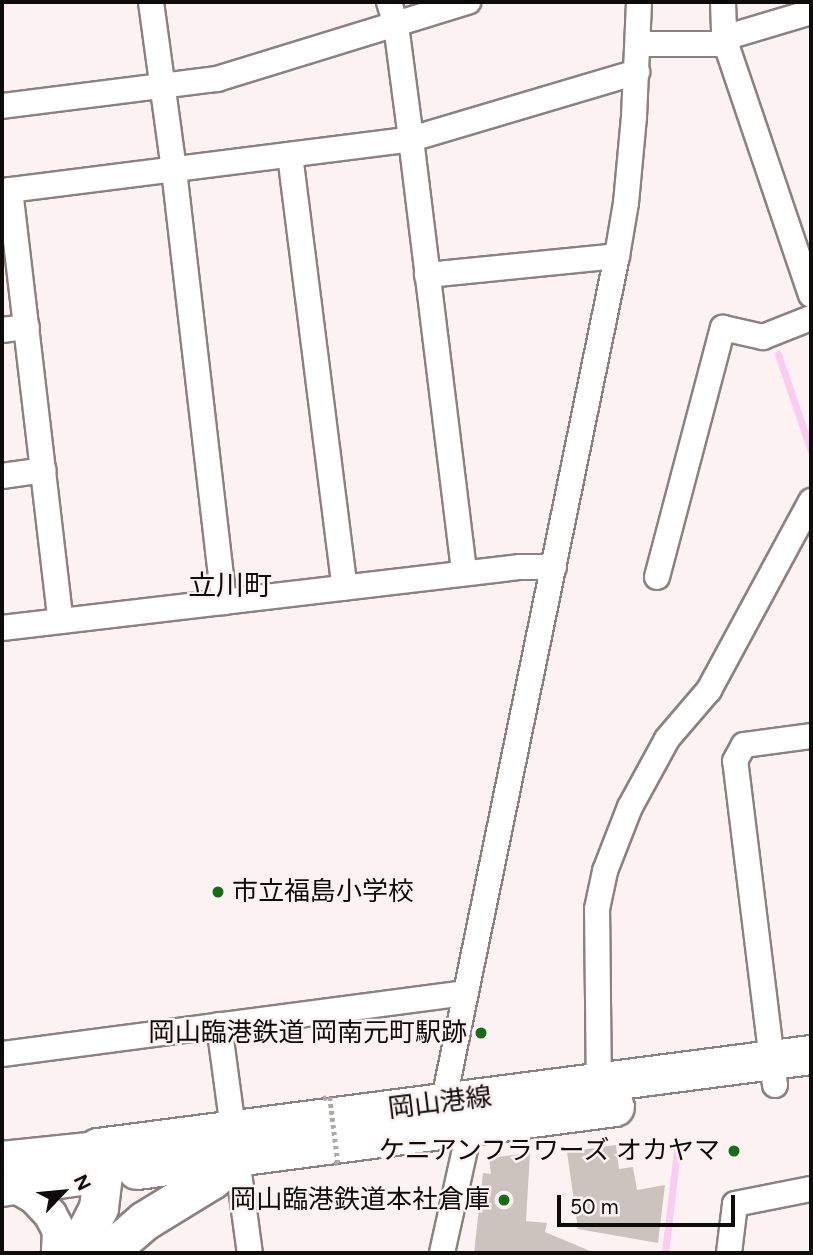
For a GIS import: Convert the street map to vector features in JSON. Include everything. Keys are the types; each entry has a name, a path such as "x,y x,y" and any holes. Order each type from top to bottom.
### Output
{"main road":[{"name":"岡山港線","path":"100,1162 599,1096 786,1075 811,1055"},
{"path":"108,1253 145,1222 212,1180 236,1144"},
{"path":"76,1253 99,1208 100,1162"}],"street":[{"path":"151,2 174,170 224,602"},
{"path":"389,2 396,25 411,139 464,573"},
{"path":"2,106 217,79 468,2"},
{"path":"442,1253 457,1115 464,993 617,256 626,203 639,44 639,2"},
{"path":"723,2 725,41 811,295"},
{"path":"639,44 725,41 811,12"},
{"path":"61,621 27,327 6,190 411,139 636,72"},
{"path":"290,155 345,588"},
{"path":"427,275 617,256"},
{"path":"657,577 723,328 763,337 811,318"},
{"path":"2,330 27,327"},
{"path":"2,476 44,470"},
{"path":"599,1096 597,909 605,871 630,807 667,739 709,690 811,501"},
{"path":"2,628 464,573 520,567 554,567"},
{"path":"786,1075 736,761 744,745 811,736"},
{"path":"2,1054 464,993"},
{"path":"219,1025 250,1253"},
{"path":"2,1158 100,1162"},
{"path":"10,1189 100,1162"},
{"path":"10,1189 35,1198 50,1214 59,1231 58,1253"},
{"path":"729,1253 735,1204 811,1189"}],"path":[{"path":"323,1098 330,1097 338,1163 332,1164"}],"building":[{"path":"616,1145 619,1169 633,1167 637,1190 665,1185 658,1243 578,1229 567,1152"},
{"name":"岡山臨港鉄道本社倉庫","path":"530,1153 526,1221 547,1223 545,1232 595,1253 474,1253 483,1173 491,1174 489,1158"}],"waterway":[{"path":"778,354 811,451"},
{"path":"665,1253 677,1151"}],"place":[{"name":"市立福島小学校","path":"218,892"},
{"name":"岡山臨港鉄道 岡南元町駅跡","path":"481,1033"},
{"name":"ケニアンフラワーズ オカヤマ","path":"734,1151"},
{"name":"岡山臨港鉄道本社倉庫","path":"504,1200"}],"district":[{"name":"立川町","path":"230,585"}]}
